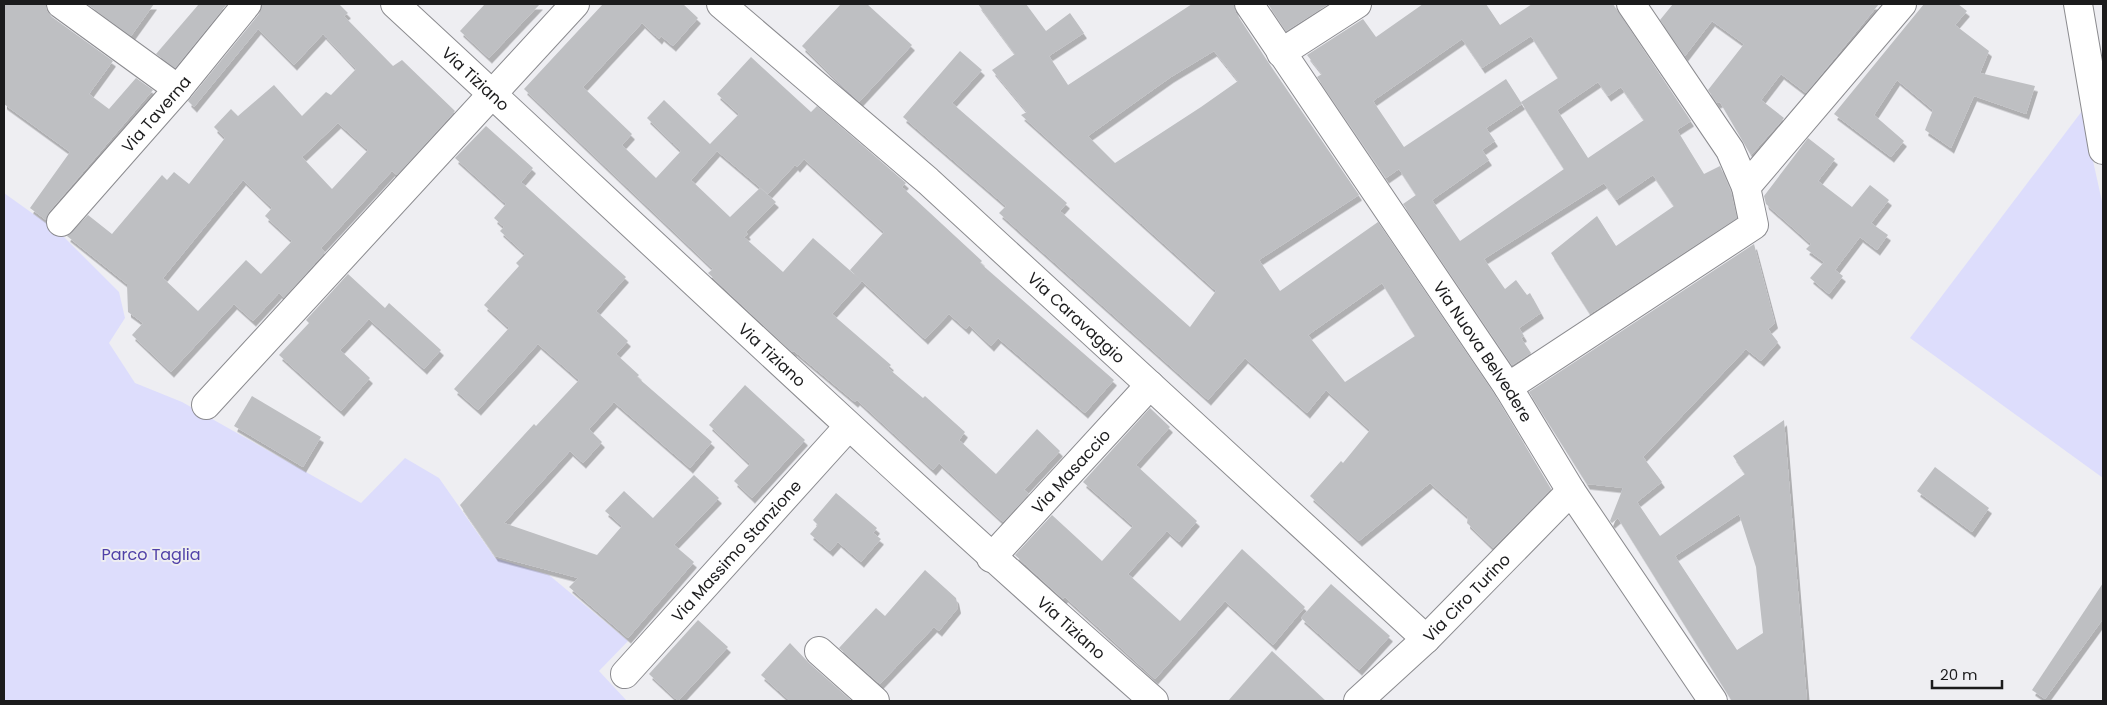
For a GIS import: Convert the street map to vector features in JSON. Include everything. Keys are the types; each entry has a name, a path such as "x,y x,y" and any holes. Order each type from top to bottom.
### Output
{"street":[{"path":"61,4 178,89"},
{"name":"Via Taverna","path":"61,222 178,89 247,4"},
{"name":"Via Tiziano","path":"395,4 848,427 991,558 1154,701"},
{"path":"206,405 575,4"},
{"name":"Via Caravaggio","path":"721,4 928,181 1426,639"},
{"name":"Via Nuova Belvedere","path":"1249,4 1508,387 1571,491 1713,701"},
{"path":"1281,53 1356,4"},
{"path":"1746,187 1902,4"},
{"path":"2078,4 2103,150"},
{"path":"1508,387 1754,224 1746,187 1730,150 1640,8"},
{"name":"Via Masaccio","path":"991,558 1150,384"},
{"name":"Via Massimo Stanzione","path":"625,674 848,427"},
{"name":"Via Ciro Turino","path":"1358,701 1426,639 1571,491"},
{"path":"819,651 875,701"}],"green space":[{"path":"2082,111 2103,206 2103,478 1910,338"},
{"name":"Parco Taglia","path":"4,193 60,233 119,292 125,318 109,343 135,383 182,402 361,503 405,458 439,478 495,558 549,575 628,641 599,671 627,701 4,701"}],"building":[{"path":"4,4 46,4 47,11 52,17 113,61 89,94 109,109 136,78 153,90 49,212 46,220 30,208 70,152 4,104"},
{"path":"87,4 154,4 131,36"},
{"path":"199,4 227,4 175,68 156,54"},
{"path":"262,4 339,4 348,13 344,16 393,66 402,60 455,111 397,175 392,171 321,248 325,252 284,298 279,293 253,321 234,304 171,372 132,335 143,323 128,312 127,284 67,236 88,215 112,234 162,175 167,180 174,172 189,184 225,138 214,127 231,109 238,116 274,85 302,116 326,92 331,95 356,69 323,34 294,65 258,29 194,107 188,101 259,14","holes":["338,123 368,150 332,189 302,157","243,180 272,208 265,216 292,241 261,274 246,260 198,311 163,278"]},
{"path":"485,4 540,4 489,58 460,31"},
{"path":"603,4 683,4 698,18 673,46 661,36 659,39 642,23 583,87 632,134 622,145 656,178 681,151 647,118 664,100 710,144 739,114 717,94 751,57 811,112 817,106 906,183 902,187 982,261 980,263 1114,380 1085,413 998,338 991,346 969,325 966,329 949,314 925,339 862,281 832,314 891,365 888,368 923,398 925,396 965,432 959,440 996,474 1037,429 1060,451 1024,490 1029,494 1003,522 939,463 933,470 857,400 855,402 794,351 792,352 708,273 713,269 524,89","holes":["717,151 768,194 795,165 797,167 804,159 884,232 850,270 862,281 813,238 783,272 744,237 748,234 746,232 776,202 760,188 730,217 691,180"]},
{"path":"841,4 867,4 912,45 859,102 802,46"},
{"path":"978,4 1026,4 1046,31 1070,13 1084,33 1049,56 1068,85 1192,4 1234,4 1236,13 1268,62 1359,195 1259,260 1280,291 1378,222 1495,395 1551,489 1493,548 1467,523 1468,517 1430,483 1359,541 1310,496 1341,461 1343,463 1370,430 1326,390 1307,413 1245,358 1208,400 999,213 1006,206 903,117 960,51 982,70 952,103 1067,203 1060,211 1190,327 1216,291 1021,115 1027,112 992,70 1015,54","holes":["1214,51 1238,81 1201,107 1115,163 1088,136 1171,77","1382,283 1415,336 1345,382 1308,335"]},
{"path":"1268,4 1329,4 1286,31"},
{"path":"1423,4 1486,4 1500,25 1532,4 1613,4 1691,121 1677,130 1704,174 1720,166 1731,192 1737,218 1590,314 1551,253 1597,216 1616,246 1674,206 1653,175 1616,200 1604,183 1484,259 1505,289 1516,280 1527,295 1530,293 1541,313 1519,328 1524,336 1521,338 1531,353 1512,365 1403,204 1416,195 1399,169 1386,178 1317,77 1322,74 1307,55 1363,19 1376,37","holes":["1531,36 1558,78 1521,102 1564,169 1460,241 1432,200 1489,160 1482,150 1495,141 1486,128 1522,104 1506,79 1404,147 1373,101 1462,39 1482,68","1598,82 1608,96 1621,87 1644,120 1588,158 1557,110"]},
{"path":"1673,4 1879,4 1806,93 1781,74 1761,100 1784,118 1751,155 1720,102 1717,103 1708,90 1744,44 1712,21 1685,56 1660,20"},
{"path":"1924,4 1958,4 1967,11 1955,25 1989,51 1980,73 2035,86 2026,114 1974,96 1951,148 1925,130 1933,110 1897,80 1874,115 1904,141 1891,157 1834,114"},
{"path":"486,126 533,168 521,182 626,277 596,311 628,341 616,354 639,375 637,377 712,442 690,468 614,402 589,429 602,442 583,463 570,451 504,523 597,555 622,526 605,511 624,491 653,518 694,475 719,498 674,545 694,562 628,638 569,587 578,578 495,556 460,505 534,424 536,426 579,380 538,344 478,410 454,389 509,328 484,305 519,266 516,263 525,254 500,231 504,227 494,218 506,204 455,158"},
{"path":"1808,138 1835,159 1818,181 1852,207 1870,185 1889,200 1871,223 1888,235 1877,250 1860,237 1835,270 1843,276 1829,294 1810,278 1824,262 1806,249 1811,244 1766,204 1764,196"},
{"path":"1754,244 1775,323 1768,329 1778,342 1761,361 1746,349 1643,457 1662,482 1637,502 1660,536 1745,474 1733,456 1784,420 1807,701 1732,701 1618,518 1612,523 1610,521 1623,488 1587,484 1529,392","holes":["1739,514 1756,567 1763,633 1737,650 1675,556"]},
{"path":"348,274 385,308 389,303 441,350 424,369 369,319 340,350 370,378 341,411 279,355 309,323 306,320"},
{"path":"745,385 805,440 752,498 734,481 750,464 709,425"},
{"path":"252,396 321,437 303,467 234,426"},
{"path":"1150,408 1170,427 1136,465 1197,521 1179,542 1167,531 1128,574 1180,621 1242,549 1305,607 1273,645 1225,601 1155,679 1065,597 1063,599 1015,555 1052,515 1102,561 1133,526 1083,482"},
{"path":"1935,467 1989,508 1972,532 1917,491"},
{"path":"836,493 877,528 873,533 881,539 861,562 838,542 830,551 810,534 818,525 813,520"},
{"path":"925,570 956,598 958,608 939,631 934,627 880,684 839,648 876,608 885,616"},
{"path":"2103,583 2103,619 2045,699 2032,690"},
{"path":"1331,584 1390,636 1359,670 1301,618"},
{"path":"698,620 728,647 678,701 649,674"},
{"path":"790,643 809,663 852,701 790,701 761,675"},
{"path":"1272,651 1326,701 1228,701"}]}
